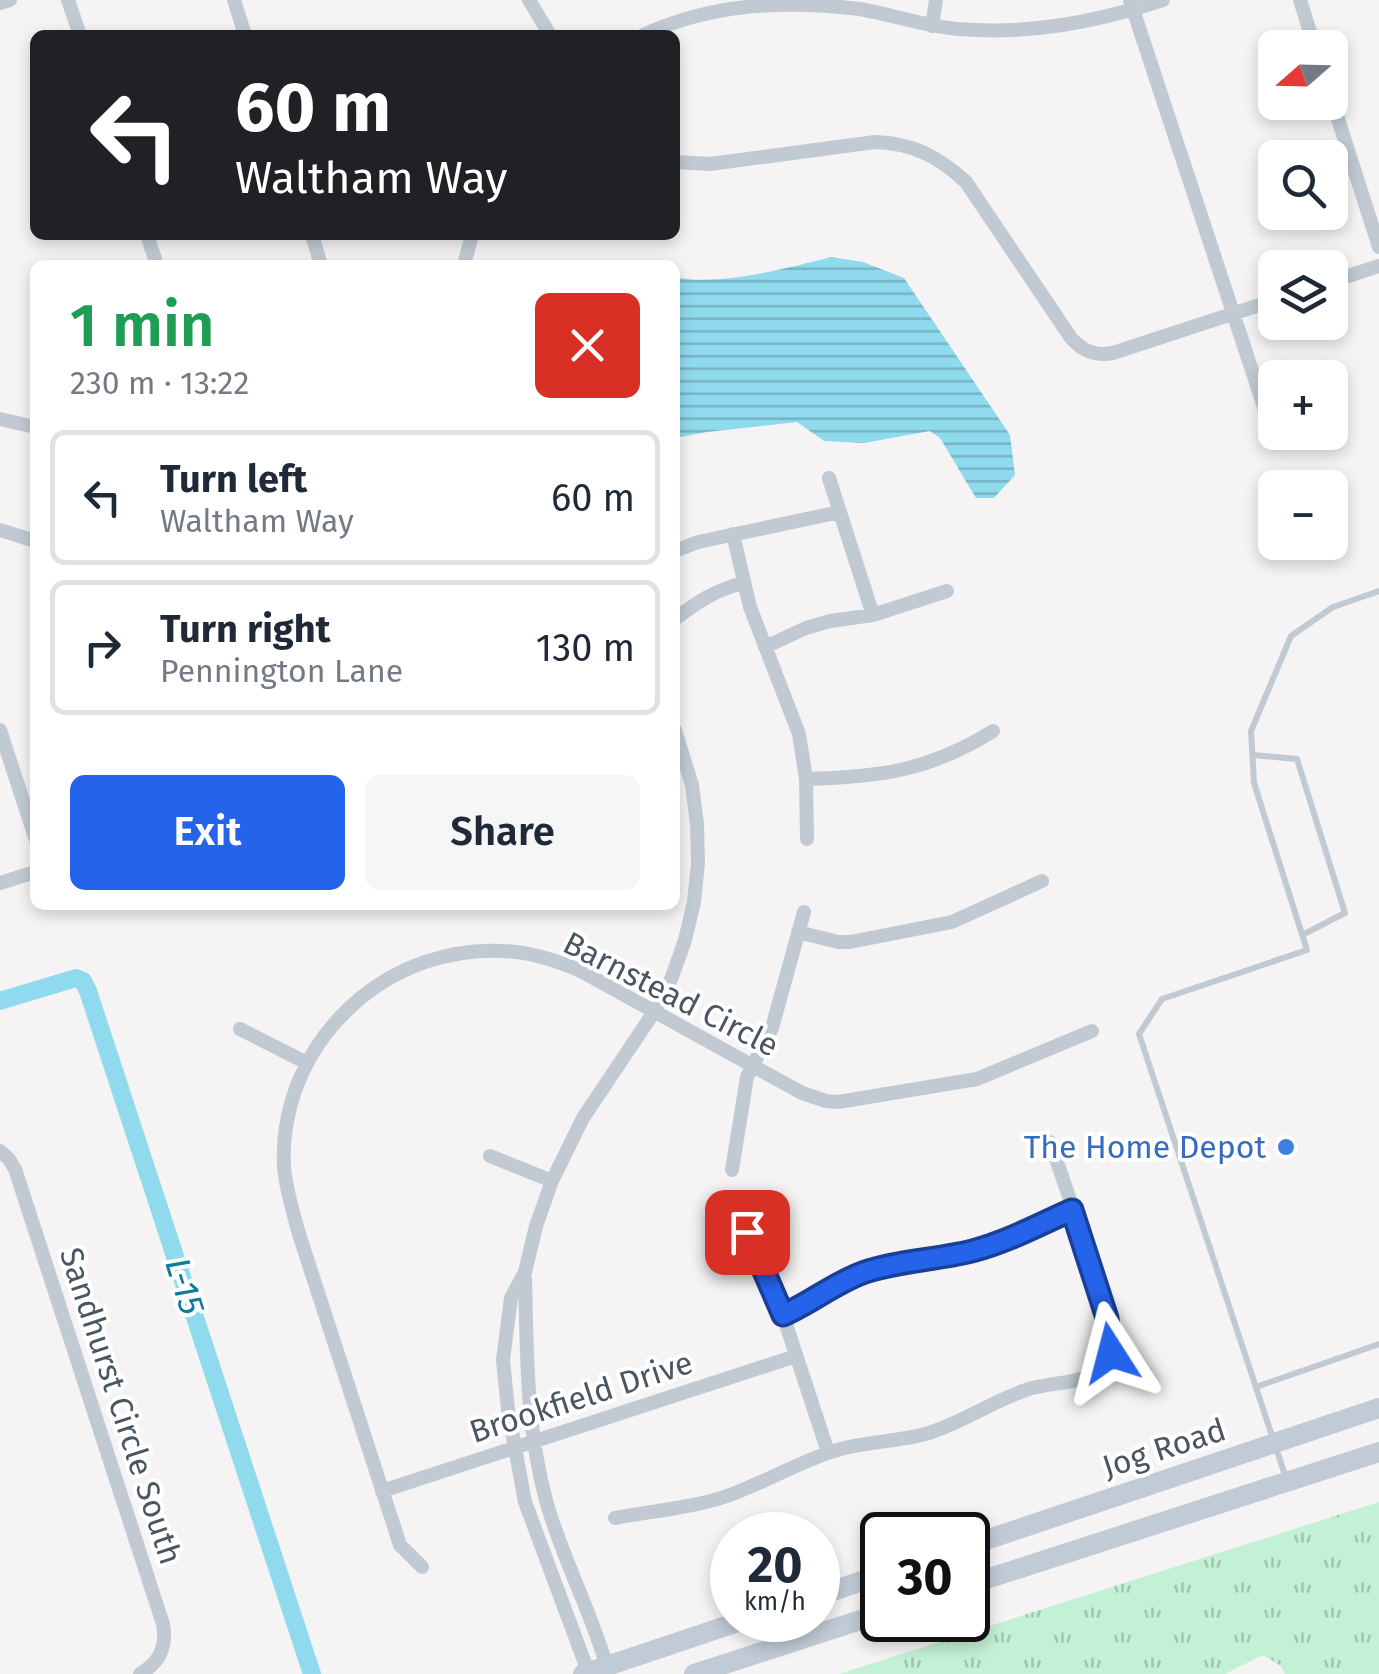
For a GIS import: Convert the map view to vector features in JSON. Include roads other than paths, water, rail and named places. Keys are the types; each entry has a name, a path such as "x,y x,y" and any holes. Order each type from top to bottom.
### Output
{"main road":[{"name":"Jog Road","path":"990,1539 1379,1408"},
{"path":"990,1579 1379,1452"},
{"path":"694,1674 860,1620"},
{"path":"595,1672 710,1632"}],"street":[{"path":"0,4 10,0"},
{"path":"68,0 78,30"},
{"path":"234,0 243,30"},
{"path":"529,0 547,30"},
{"path":"932,26 936,0"},
{"path":"654,30 706,11 785,1 824,3 932,26 1034,30 1162,0"},
{"path":"1300,0 1309,30"},
{"path":"1132,5 1258,388"},
{"path":"1338,120 1379,247"},
{"path":"680,162 710,164 875,142 913,147 947,164 966,182 1071,338 1089,353 1113,353 1258,306"},
{"path":"1348,276 1379,266"},
{"path":"0,419 30,427"},
{"path":"829,478 874,615"},
{"path":"680,549 840,512"},
{"path":"0,530 30,539"},
{"path":"733,534 750,607 799,734 806,779 807,839"},
{"path":"680,616 708,596 744,583"},
{"path":"765,647 818,624 874,615 947,591"},
{"path":"0,730 30,823"},
{"path":"806,779 858,778 906,770 940,759 993,731"},
{"path":"595,1672 525,1502 503,1360 512,1298 525,1272 552,1181 583,1118 654,1012 685,940 694,902 697,824 692,785 680,746"},
{"path":"0,883 30,874"},
{"path":"798,932 850,942 928,928 963,918 1042,881"},
{"path":"732,1170 744,1089 772,1028 804,912"},
{"name":"Barnstead Circle","path":"422,1567 400,1545 288,1195 285,1139 289,1112 307,1062 329,1028 369,990 418,963 458,953 514,952 555,960 752,1066 826,1101 850,1101 977,1078 1092,1031"},
{"path":"240,1029 307,1062"},
{"path":"616,1518 728,1496 828,1452 934,1431 1025,1390 1088,1378 1099,1372 1111,1353 1109,1330 1050,1142"},
{"name":"Sandhurst Circle South","path":"0,1151 15,1170 163,1624 164,1647 159,1658 140,1674"},
{"path":"490,1156 552,1181"},
{"path":"735,1204 783,1315 828,1452"},
{"path":"783,1315 861,1273 991,1246 1072,1210"},
{"path":"525,1272 527,1392 534,1442 546,1501 595,1672"},
{"name":"Brookfield Drive","path":"382,1491 796,1356"}],"lane":[{"path":"1288,1482 1139,1034 1162,998 1307,950 1254,783 1251,731 1290,636 1333,606 1379,591"},
{"path":"1253,755 1296,759 1345,914 1302,935"},
{"path":"1256,1387 1379,1344"}],"water":[{"path":"831,257 863,262 904,278 1010,435 1015,475 994,498 976,498 940,438 930,431 864,443 824,441 797,422 680,437 680,278 712,280"}],"waterway":[{"name":"L-15","path":"0,1001 76,978 83,981 88,991 312,1674"}],"place":[{"name":"The Home Depot","path":"1286,1147"}]}
